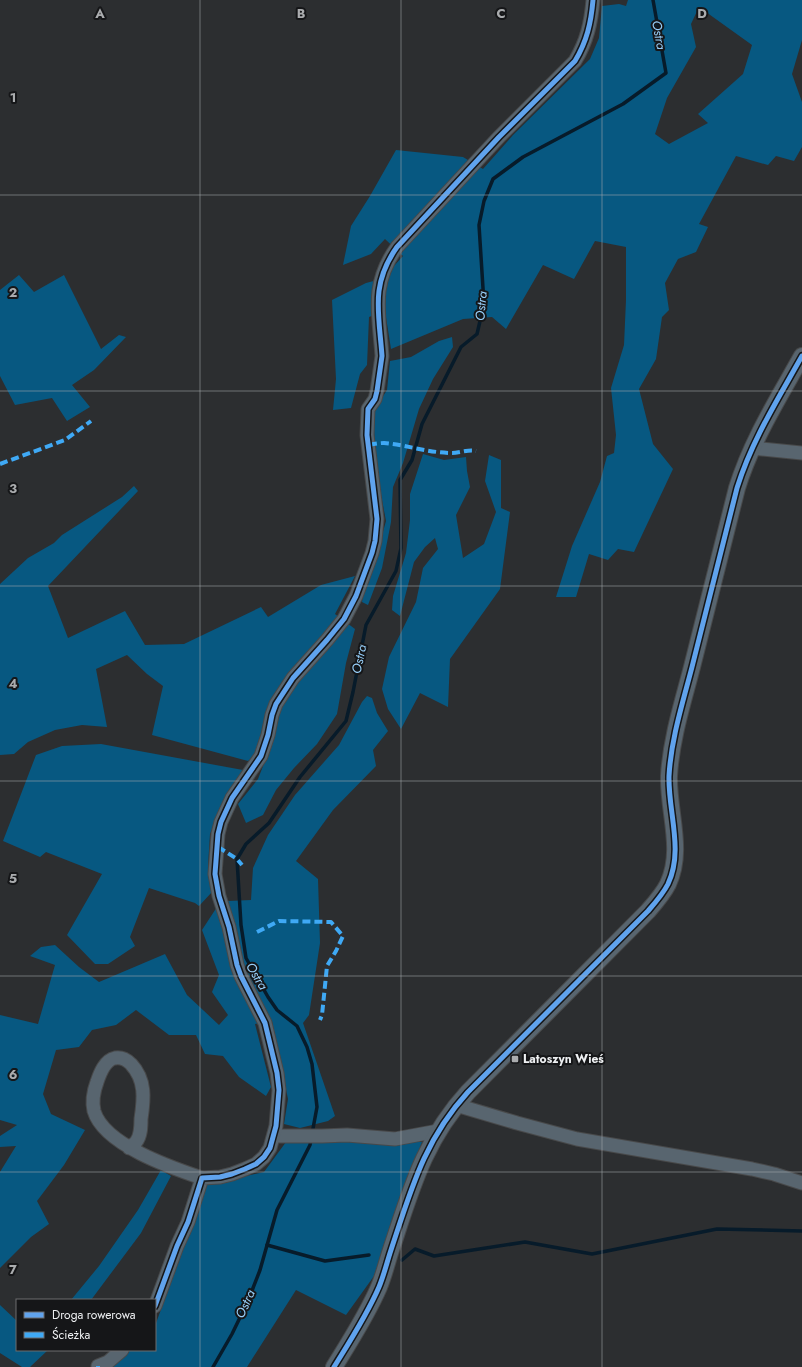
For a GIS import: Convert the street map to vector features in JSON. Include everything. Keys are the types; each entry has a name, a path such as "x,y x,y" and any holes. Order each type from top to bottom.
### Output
{"street":[{"path":"129,1148 137,1141 140,1129 144,1090 142,1080 130,1063 122,1058 113,1059 107,1062 96,1084 93,1103 94,1111 102,1125 119,1142 129,1148 152,1159 202,1178 220,1177 245,1170 256,1164 264,1157 270,1148 276,1126 279,1090 274,1058 265,1023 237,965 229,927 216,884 215,861 221,822 232,798 261,756 276,704 293,678 344,619 356,596 372,553 375,541 377,519 367,435 368,409 375,399 381,372 382,356 378,291 386,264 397,247 492,144 574,61 581,51 590,26 592,0"},
{"path":"334,1367 355,1332 379,1286 418,1170 438,1131 456,1105 648,911 668,884 675,857 669,784 673,745 738,488 760,430 802,356"},
{"path":"752,448 802,453"},
{"path":"456,1105 577,1139 752,1169 802,1183"},
{"path":"274,1136 347,1135 395,1139 438,1131"},
{"path":"156,1303 177,1246 188,1222 202,1178"},
{"path":"98,1366 108,1362 121,1351"}],"shaded area":[{"path":"628,0 802,0 802,40 792,74 802,102 802,147 794,161 776,156 768,165 736,156 699,224 708,227 696,252 678,259 665,283 669,310 662,317 656,359 639,389 653,444 673,469 634,552 618,549 608,560 589,554 576,597 556,597 572,546 600,482 607,456 614,453 616,435 611,388 624,345 626,247 595,241 574,279 543,265 506,329 492,317 463,319 391,349 385,311 369,317 367,365 360,374 351,408 333,410 336,379 332,300 366,283 389,277 394,266 403,256 385,239 371,254 343,265 351,226 396,150 463,157 483,169 513,135 590,59 599,38 602,6 619,4 626,6","holes":["699,7 752,45 743,74 698,114 708,123 669,144 655,134 667,98 696,47 691,24"]},
{"path":"19,275 34,292 64,275 101,349 119,335 126,337 94,370 72,385 90,407 67,421 52,398 15,405 0,376 0,290"},
{"path":"452,337 453,347 433,379 419,409 403,463 393,487 391,522 382,568 368,605 362,602 365,582 374,564 386,521 376,468 373,412 387,390 390,361 411,357 439,341"},
{"path":"423,454 444,460 466,457 470,487 456,515 463,558 484,544 496,512 485,481 489,455 501,460 501,508 510,512 500,589 450,659 448,707 420,693 401,729 388,709 382,689 389,657 416,602 423,568 438,549 435,538 425,547 414,562 400,616 392,610 393,596 406,553 410,520 410,494"},
{"path":"134,486 138,491 48,586 68,638 125,611 145,645 184,644 261,607 268,617 321,585 355,576 335,614 355,629 346,663 337,714 317,744 294,768 276,790 263,815 246,823 238,804 258,779 272,743 259,742 254,756 248,761 152,735 163,686 147,674 127,655 96,669 107,727 82,725 55,730 28,742 14,754 0,755 0,584 28,558 54,543 62,535 122,497"},
{"path":"367,696 372,698 377,713 388,731 373,750 376,766 333,810 296,861 318,879 320,943 309,1015 303,1023 335,1116 328,1121 300,1128 284,1124 288,1099 272,1021 255,1024 271,1087 266,1096 239,1077 223,1056 205,1054 196,1035 169,1035 136,1010 116,1025 92,1030 79,1047 56,1050 43,1094 51,1114 85,1130 64,1165 37,1201 49,1224 31,1237 0,1268 0,1172 16,1146 0,1147 0,1136 17,1125 0,1120 0,1015 38,1024 55,965 30,956 41,947 55,945 79,967 99,982 165,954 187,995 219,1025 228,1015 212,992 219,975 202,930 217,907 228,901 251,900 253,868 268,835 295,795 339,745 362,702"},
{"path":"101,744 243,770 226,796 210,834 208,866 212,892 199,906 195,903 149,888 130,937 135,946 108,964 95,964 67,935 102,874 46,852 40,857 3,841 36,755 62,746"},
{"path":"286,1142 422,1142 374,1276 346,1315 296,1290 247,1367 111,1367 128,1351 156,1351 156,1323 206,1185 264,1172"},
{"path":"161,1170 171,1176 141,1233 92,1299 72,1299 99,1266 138,1210"},
{"path":"0,1305 16,1320 16,1351 47,1351 30,1367 22,1367 0,1353"}],"waterway":[{"name":"Ostra","path":"312,1134 317,1107 312,1064 307,1047 297,1026 277,1010 246,958 241,925 237,859 246,844 269,823 300,777 346,721 366,625 396,571 401,548 400,480 412,460 422,424 461,347 477,334 484,304 479,225 484,201 493,179 523,157 623,104 666,73 653,0"},
{"name":"Ostra","path":"213,1367 232,1334 248,1301 260,1270 277,1210 310,1145 311,1140"},
{"path":"402,1260 415,1249 434,1256 525,1242 592,1254 717,1229 802,1231"},
{"path":"267,1245 325,1261 369,1255"}],"marked path":[{"path":"0,464 65,440 91,421"},
{"path":"369,445 384,443 443,453 455,453 470,450 476,451"},
{"path":"218,847 237,859 242,865"},
{"path":"257,932 279,921 331,922 343,936 327,966 322,1015 320,1020"}],"cycle path":[{"path":"156,1303 177,1246 188,1222 202,1178 220,1177 232,1174 256,1164 264,1157 270,1148 276,1126 279,1090 277,1073 265,1023 237,965 229,927 219,896 215,874 218,834 221,822 232,798 261,756 276,704 293,678 344,619 356,596 372,553 375,541 377,519 367,435 368,409 375,399 382,356 378,300 383,274 388,261 397,247 499,137 575,61 588,32 593,0"},
{"path":"334,1367 358,1328 379,1287 420,1166 440,1128 468,1092 648,911 668,884 673,871 675,858 674,831 669,790 670,762 681,707 737,488 743,470 758,436 802,356"}],"place":[{"name":"Latoszyn Wieś","path":"515,1059"}]}
